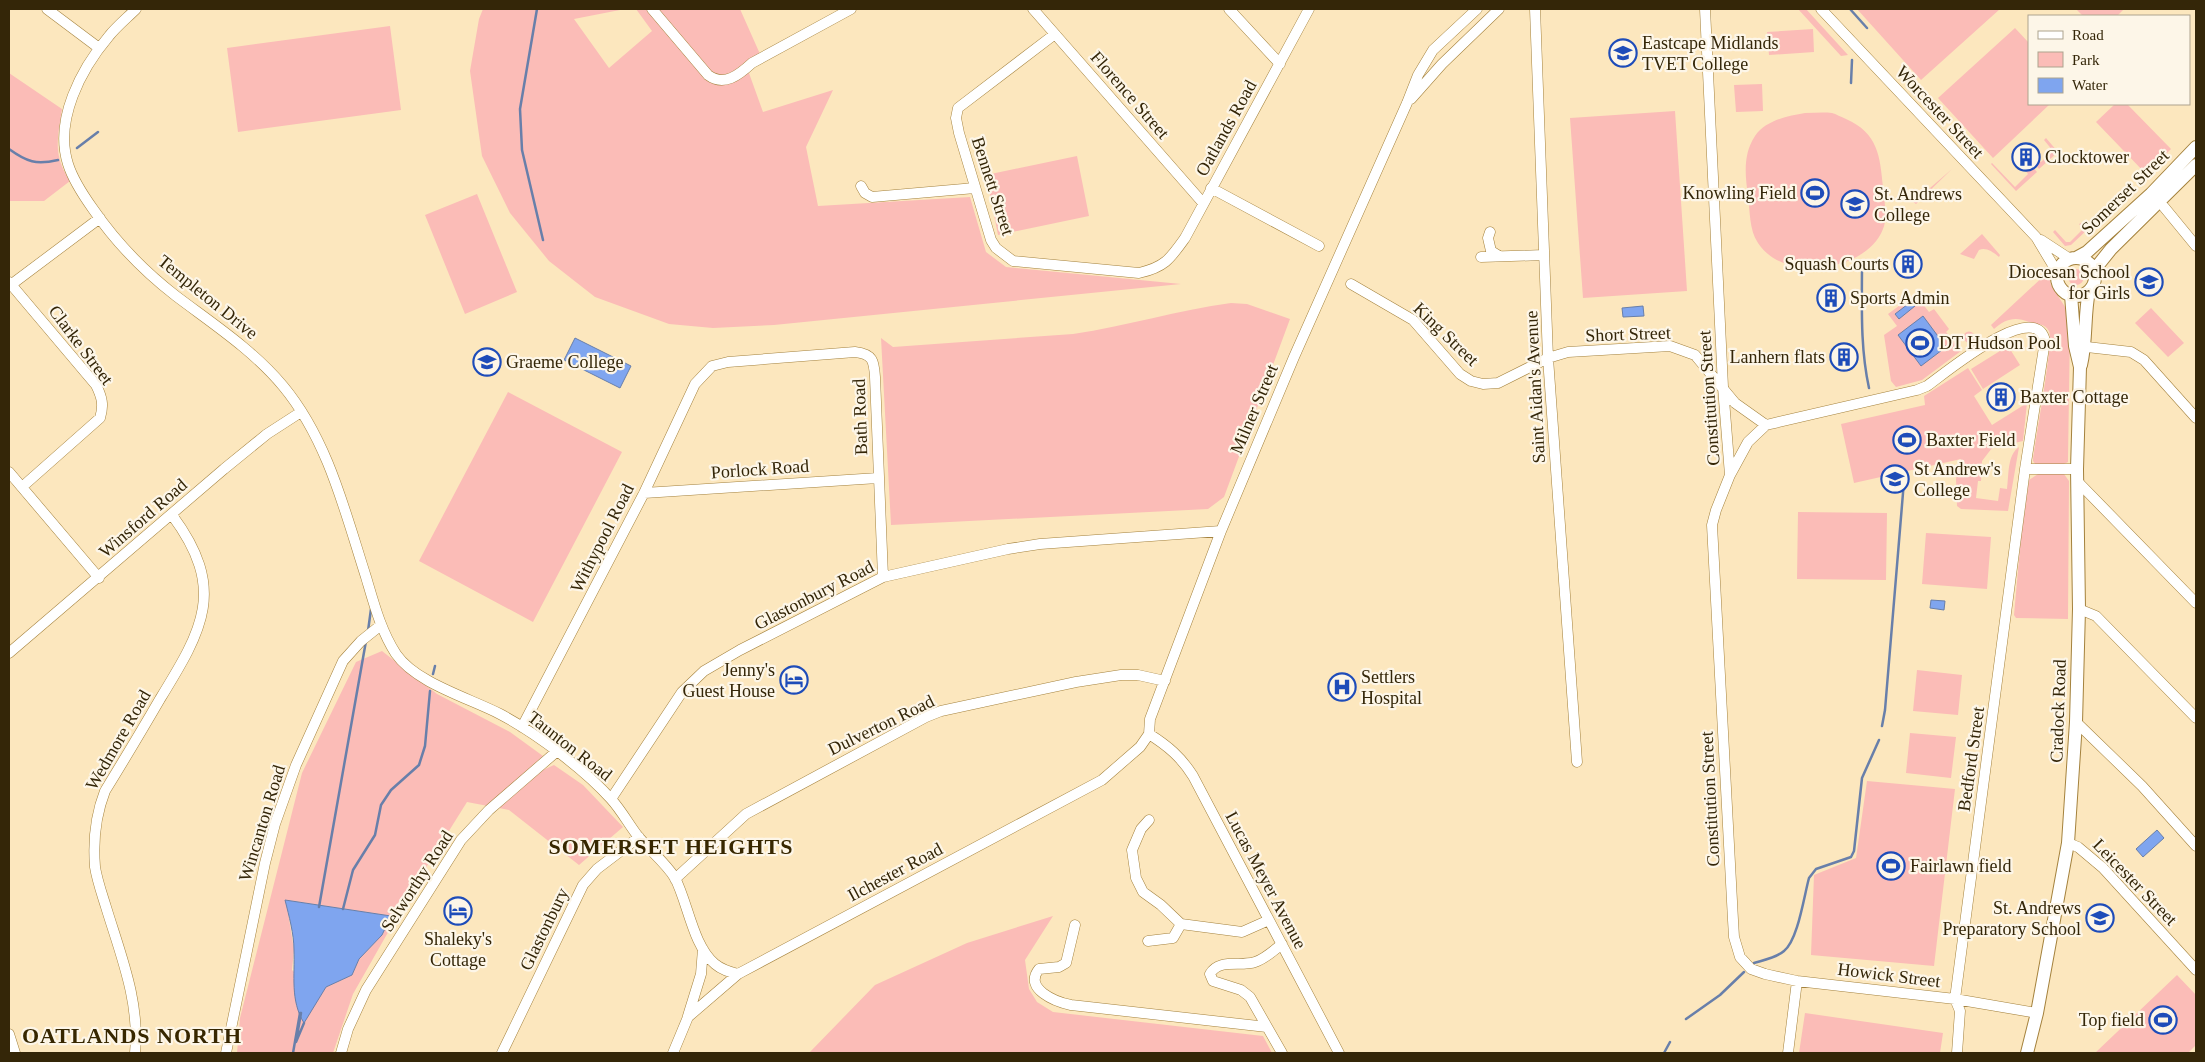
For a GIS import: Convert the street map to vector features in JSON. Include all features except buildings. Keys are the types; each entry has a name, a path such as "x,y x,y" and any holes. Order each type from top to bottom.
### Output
{"main road":[{"name":"Somerset Street","path":"2057,272 2061,266 2087,252 2151,194 2196,147"},
{"name":"Somerset Street","path":"2089,291 2098,264 2196,165"},
{"name":"Somerset Street","path":"2074,259 2088,262 2094,275"},
{"path":"2057,272 2060,288 2071,295 2083,295 2089,291"},
{"name":"Cradock Road","path":"2027,1053 2037,1013 2068,843 2076,722 2078,609 2077,475 2080,346 2089,291"},
{"name":"Cradock Road","path":"2071,295 2080,346"}],"street":[{"path":"47,9 99,48"},
{"name":"Templeton Drive","path":"136,9 112,32 99,48 82,76 74,94 66,116 65,147 71,174 100,218 142,264 173,293 258,358 281,383 301,412 319,443 335,482 381,625"},
{"path":"652,9 708,74 715,80 724,80 739,74 752,64 851,9"},
{"name":"Florence Street","path":"1033,9 1203,203"},
{"path":"1229,9 1280,64"},
{"name":"Oatlands Road","path":"1168,262 1185,238 1309,9"},
{"name":"Milner Street","path":"1149,734 1150,719 1221,531 1294,357 1407,104 1418,75 1433,50 1477,9"},
{"name":"Milner Street","path":"1407,104 1442,64 1499,9"},
{"name":"Saint Aidan's Avenue","path":"1535,9 1548,358 1578,762"},
{"name":"Constitution Street","path":"1705,9 1723,387 1730,475 1712,525 1733,920 1737,950 1742,960"},
{"name":"Worcester Street","path":"1821,9 2036,237 2057,272"},
{"name":"Bennett Street","path":"1055,34 958,108 956,118 991,240 996,248 1013,261 1139,274 1155,270 1168,262"},
{"path":"861,186 865,194 872,198 975,188"},
{"path":"1211,188 1319,246"},
{"path":"2164,208 2196,246"},
{"path":"11,283 100,218"},
{"path":"1490,232 1488,238 1491,251 1499,256"},
{"name":"Worcester Street","path":"2036,237 2074,259"},
{"path":"1481,257 1544,255"},
{"name":"Clarke Street","path":"11,283 96,386 101,395 103,408 100,418 22,487"},
{"name":"King Street","path":"1351,284 1413,320 1460,374 1471,381 1483,384 1498,384 1548,358"},
{"name":"Bedford Street","path":"1766,425 1917,390 1927,386 1993,339 2023,328 2037,328 2043,334 2044,352 2025,468 1955,999 1960,1011 1957,1053"},
{"name":"Short Street","path":"1548,358 1568,352 1670,346 1695,355 1735,403 1766,425"},
{"path":"2080,346 2130,352 2144,360 2196,418"},
{"name":"Bath Road","path":"712,366 728,362 855,352 865,353 870,357 874,366 883,577"},
{"name":"Withypool Road","path":"522,727 644,493 696,384 712,366"},
{"name":"Winsford Road","path":"9,654 267,434 301,412"},
{"path":"1730,475 1748,442 1766,425"},
{"path":"2025,468 2077,475 2196,602"},
{"path":"9,472 99,578"},
{"name":"Porlock Road","path":"644,493 878,478"},
{"name":"Wedmore Road","path":"135,1053 136,1012 97,878 96,839 99,813 105,791 185,660 202,619 205,593 201,570 190,544 172,515"},
{"name":"Glastonbury Road","path":"611,799 682,692 704,671 740,650 883,577 1008,549 1040,544 1221,531"},
{"path":"2078,609 2096,616 2196,718"},
{"name":"Taunton Road","path":"381,625 397,655 410,668 522,727 556,752 611,799 639,837 675,878 703,949 714,964 738,974"},
{"name":"Wincanton Road","path":"226,1053 265,863 275,824 296,765 343,661 356,646 381,625"},
{"name":"Dulverton Road","path":"675,878 746,814 926,717 941,711 1076,682 1138,675 1165,681"},
{"path":"2076,722 2142,786 2196,846"},
{"name":"Lucas Meyer Avenue","path":"1149,734 1169,747 1183,761 1339,1053"},
{"name":"Ilchester Road","path":"673,1053 688,1017 738,974 1102,780 1129,758 1149,734"},
{"name":"Selworthy Road","path":"341,1053 348,1029 366,990 462,840 489,810 556,752"},
{"path":"1149,820 1138,834 1132,850 1136,878 1143,892 1161,905 1181,924 1242,932 1269,920"},
{"name":"Glastonbury","path":"502,1053 583,885 597,869 639,837"},
{"name":"Leicester Street","path":"2068,843 2078,847 2103,868 2196,970"},
{"path":"1148,941 1173,938 1181,924"},
{"path":"1075,925 1066,963 1039,969 1036,972 1036,988 1042,992 1072,1005 1267,1027"},
{"path":"1282,944 1260,960 1252,963 1224,964 1212,970 1210,974 1213,981 1246,993 1282,1053"},
{"path":"688,1017 700,974 703,949"},
{"name":"Howick Street","path":"1742,960 1751,969 1797,981 1955,999 2037,1013"},
{"path":"1788,1053 1797,981"},
{"path":"9,1034 15,1053"}],"green space":[{"path":"483,9 625,9 574,19 609,68 652,31 636,9 740,9 760,54 745,62 763,112 833,90 806,147 818,206 970,197 986,252 1006,267 1181,284 774,325 713,328 669,324 595,297 549,261 510,213 482,156 470,71 479,19"},
{"path":"1798,9 1806,9 1848,55 1841,56"},
{"path":"1857,9 2000,9 1921,80"},
{"path":"2076,9 2124,9 2118,15 2082,15"},
{"path":"390,26 401,110 238,132 227,48"},
{"path":"2015,28 2028,42 2028,105 2049,105 1993,158 1938,98"},
{"path":"1813,29 1814,52 1769,55 1767,32"},
{"path":"9,73 62,109 58,146 64,171 70,181 44,201 9,201"},
{"path":"1762,84 1763,111 1736,112 1734,85"},
{"path":"2114,105 2128,105 2171,149 2146,174 2096,122"},
{"path":"1675,111 1687,291 1583,298 1570,118"},
{"name":"Knowling Field","path":"1805,113 1832,113 1857,125 1871,138 1880,165 1885,208 1883,229 1873,245 1866,251 1840,264 1813,268 1795,266 1778,261 1758,243 1751,226 1746,172 1748,150 1755,136 1765,126 1785,117"},
{"path":"2046,138 2058,152 2039,169 2034,163 2038,159 2041,162 2053,151 2044,140"},
{"path":"1077,156 1089,216 998,235 986,175"},
{"path":"1992,163 2015,187 2028,174 2025,170 2031,165 2037,172 2016,191"},
{"path":"1952,169 1916,204 1912,201 1915,201"},
{"path":"477,194 517,292 465,314 425,215"},
{"path":"2081,223 2088,229 2071,245 2065,246 2053,232 2055,230 2066,242 2070,242 2083,229 2079,224"},
{"path":"1982,234 2000,255 1999,257 1984,249 1979,250 1974,259 1960,254"},
{"path":"2076,269 2084,277 2076,285 2068,277"},
{"path":"2048,272 2051,285 2067,310 2070,330 2068,462 2062,465 2036,465 2033,461 2047,371 2049,331 2042,325 2019,319 2006,321 1994,329 1991,325"},
{"name":"DT Hudson Pool","path":"1915,294 1929,312 1934,309 1949,329 1946,332 1961,351 1922,380 1896,387 1891,381 1884,335 1897,326 1888,314"},
{"path":"1231,303 1247,304 1290,319 1224,497 1208,509 891,525 881,338 893,347 1073,334"},
{"path":"2151,308 2184,343 2168,357 2135,323"},
{"path":"1969,331 1975,337 1969,343 1963,337"},
{"path":"2008,346 2020,365 1983,389 1971,369"},
{"path":"1968,368 1982,390 1974,396 1992,425 2027,403 2023,441 1992,448 1982,461 1981,481 1978,481 1976,498 1998,501 2000,488 2007,489 2010,460 2019,447 2008,511 1961,509 1957,506 1956,479 1961,459 1854,483 1841,424 1925,405 1924,396"},
{"path":"508,392 622,452 533,622 419,561"},
{"path":"2038,474 2064,474 2069,481 2068,619 2016,618 2014,615 2021,537 2029,480"},
{"path":"1798,512 1887,513 1886,580 1797,579"},
{"path":"1926,533 1991,537 1987,589 1922,584"},
{"path":"382,651 437,694 510,732 543,756 488,806 467,802 412,890 353,994 333,1053 237,1053 240,1018 302,773 356,662","holes":["286,900 391,916 382,935 359,959 352,975 326,987 319,997 292,970 294,950"]},
{"path":"1917,670 1962,675 1958,715 1913,711"},
{"path":"1910,733 1956,737 1951,778 1906,773"},
{"path":"554,765 583,785 623,827 579,865 509,810 499,808 543,770"},
{"name":"Fairlawn field","path":"1867,781 1955,789 1934,966 1811,955 1814,875 1856,858"},
{"path":"1053,916 1025,960 1029,989 1037,1002 1053,1012 1263,1036 1272,1053 809,1053 875,985 967,943"},
{"name":"Top field","path":"2177,975 2196,995 2196,1045 2188,1053 2095,1053"},
{"path":"1805,1013 1943,1033 1940,1053 1799,1053"}],"water":[{"path":"1912,301 1915,306 1899,319 1895,314"},
{"path":"1643,306 1644,316 1623,317 1622,308"},
{"path":"1923,316 1946,347 1921,366 1898,335"},
{"path":"575,338 631,366 620,388 564,360"},
{"path":"1931,600 1945,601 1944,610 1930,608"},
{"path":"2157,830 2164,838 2143,857 2136,849"},
{"path":"285,900 391,916 382,935 359,959 352,975 326,987 304,1023 295,997 293,938"}],"waterway":[{"path":"537,9 520,109 522,150 543,240"},
{"path":"1850,9 1867,28"},
{"path":"1851,83 1852,60"},
{"path":"77,148 98,132"},
{"path":"9,149 27,160 38,162 58,160"},
{"path":"1862,263 1863,342 1869,388"},
{"path":"1882,726 1885,710 1904,481"},
{"path":"368,631 371,609"},
{"path":"368,631 371,609"},
{"path":"319,907 366,641"},
{"path":"319,907 366,641"},
{"path":"433,674 435,666"},
{"path":"343,909 353,870 375,835 381,805 391,790 419,765 425,746 430,691"},
{"path":"1754,963 1770,959 1784,951 1789,945 1797,928 1809,878 1816,869 1851,857 1854,851 1862,778 1879,740"},
{"path":"1686,1019 1720,995 1744,972"},
{"path":"293,1053 300,1013"},
{"path":"301,1013 296,1042 304,1023"},
{"path":"1664,1053 1670,1042"}],"place":[{"name":"Eastcape Midlands TVET College","path":"1623,53"},
{"name":"Clocktower","path":"2026,157"},
{"name":"Knowling Field","path":"1815,193"},
{"name":"St. Andrews College","path":"1855,204"},
{"name":"Squash Courts","path":"1908,264"},
{"name":"Diocesan School for Girls","path":"2149,282"},
{"name":"Sports Admin","path":"1831,298"},
{"name":"DT Hudson Pool","path":"1920,343"},
{"name":"Lanhern flats","path":"1844,357"},
{"name":"Graeme College","path":"487,362"},
{"name":"Baxter Cottage","path":"2001,397"},
{"name":"Baxter Field","path":"1907,440"},
{"name":"St Andrew's College","path":"1895,479"},
{"name":"Jenny's Guest House","path":"794,680"},
{"name":"Settlers Hospital","path":"1342,687"},
{"name":"Fairlawn field","path":"1891,866"},
{"name":"Shaleky's Cottage","path":"458,911"},
{"name":"St. Andrews Preparatory School","path":"2100,918"},
{"name":"Top field","path":"2163,1020"}],"district":[{"name":"SOMERSET HEIGHTS","path":"671,846"},
{"name":"OATLANDS NORTH","path":"132,1035"}]}
